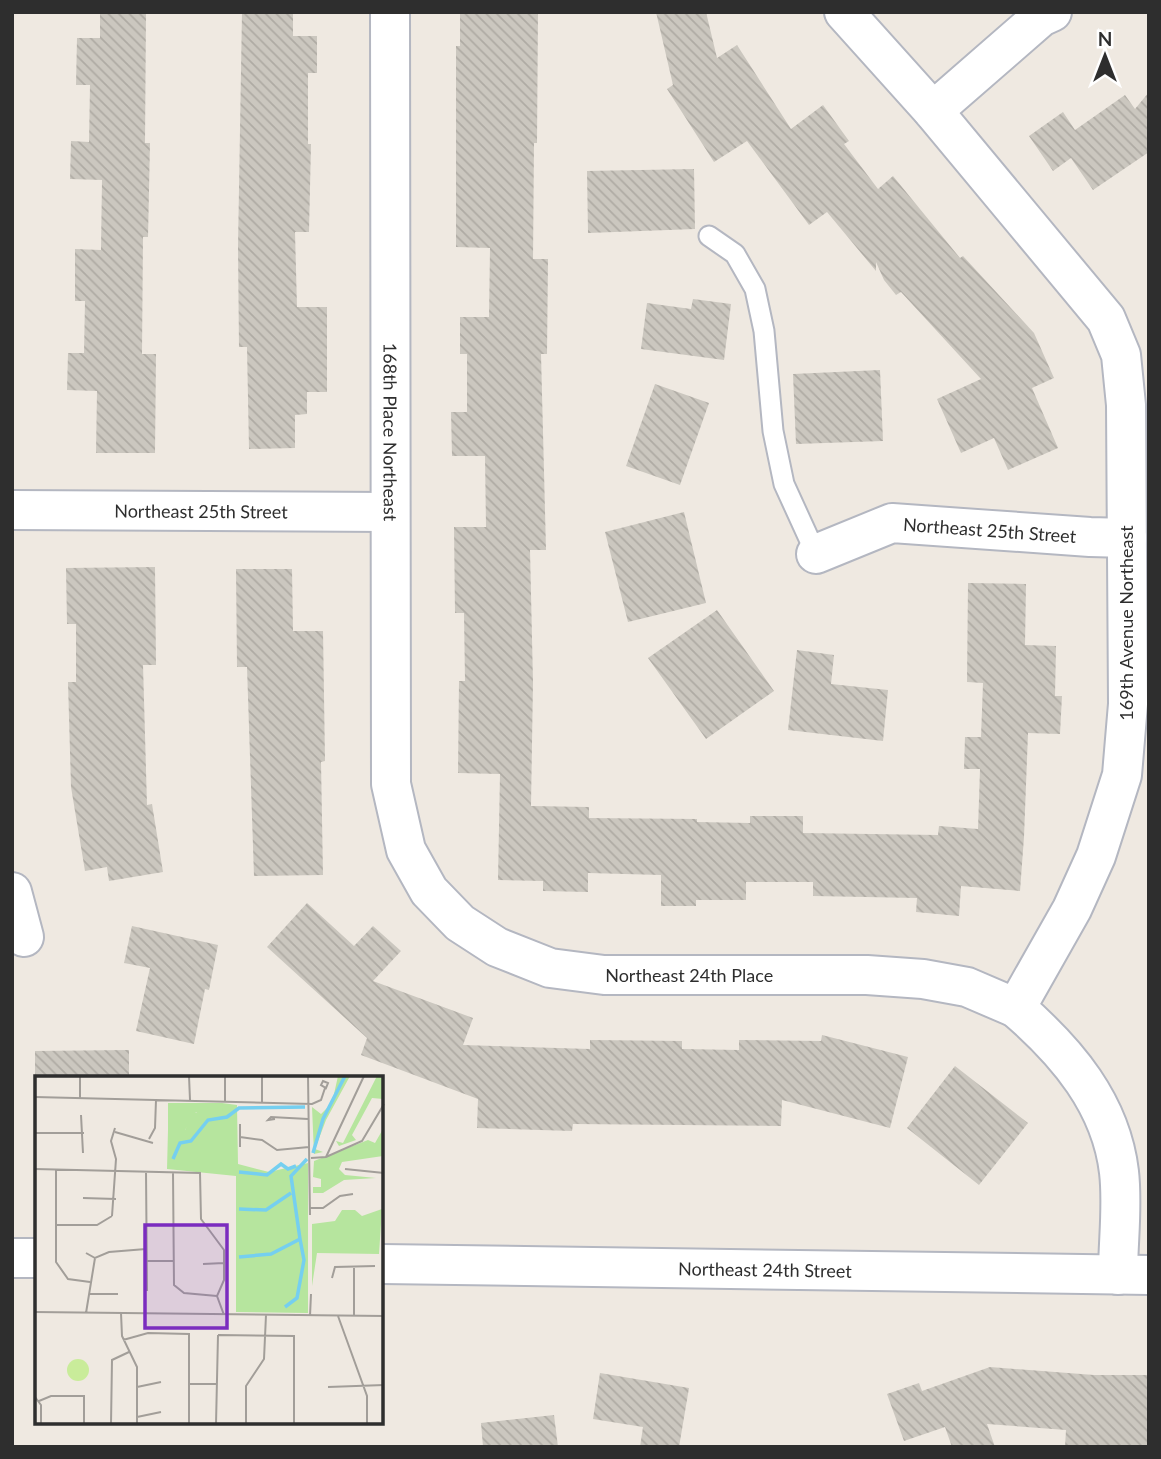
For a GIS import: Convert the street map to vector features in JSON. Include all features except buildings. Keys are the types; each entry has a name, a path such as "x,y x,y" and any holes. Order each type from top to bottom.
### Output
{"street":[{"name":"168th Place Northeast","path":"390,12 391,784 406,850"},
{"name":"169th Avenue Northeast","path":"844,12 933,111 1106,319 1121,355 1126,405 1128,704 1122,775 1096,856 1072,909 1016,1008"},
{"path":"933,111 1041,17 1052,12"},
{"name":"Northeast 25th Street","path":"12,510 389,512"},
{"name":"Northeast 25th Street","path":"816,554 892,523 1127,538"},
{"name":"Northeast 24th Place","path":"406,850 429,891 460,923 497,947 550,968 604,975 867,975 923,979 967,987 1016,1008"},
{"path":"12,892 24,937"},
{"path":"1016,1008 1072,1064 1101,1108 1113,1140 1133,1275"},
{"path":"12,1258 35,1258"},
{"name":"Northeast 24th Street","path":"383,1264 1133,1275"}],"lane":[{"path":"709,236 735,254 755,289 764,331 773,431 784,484 816,554"}]}
